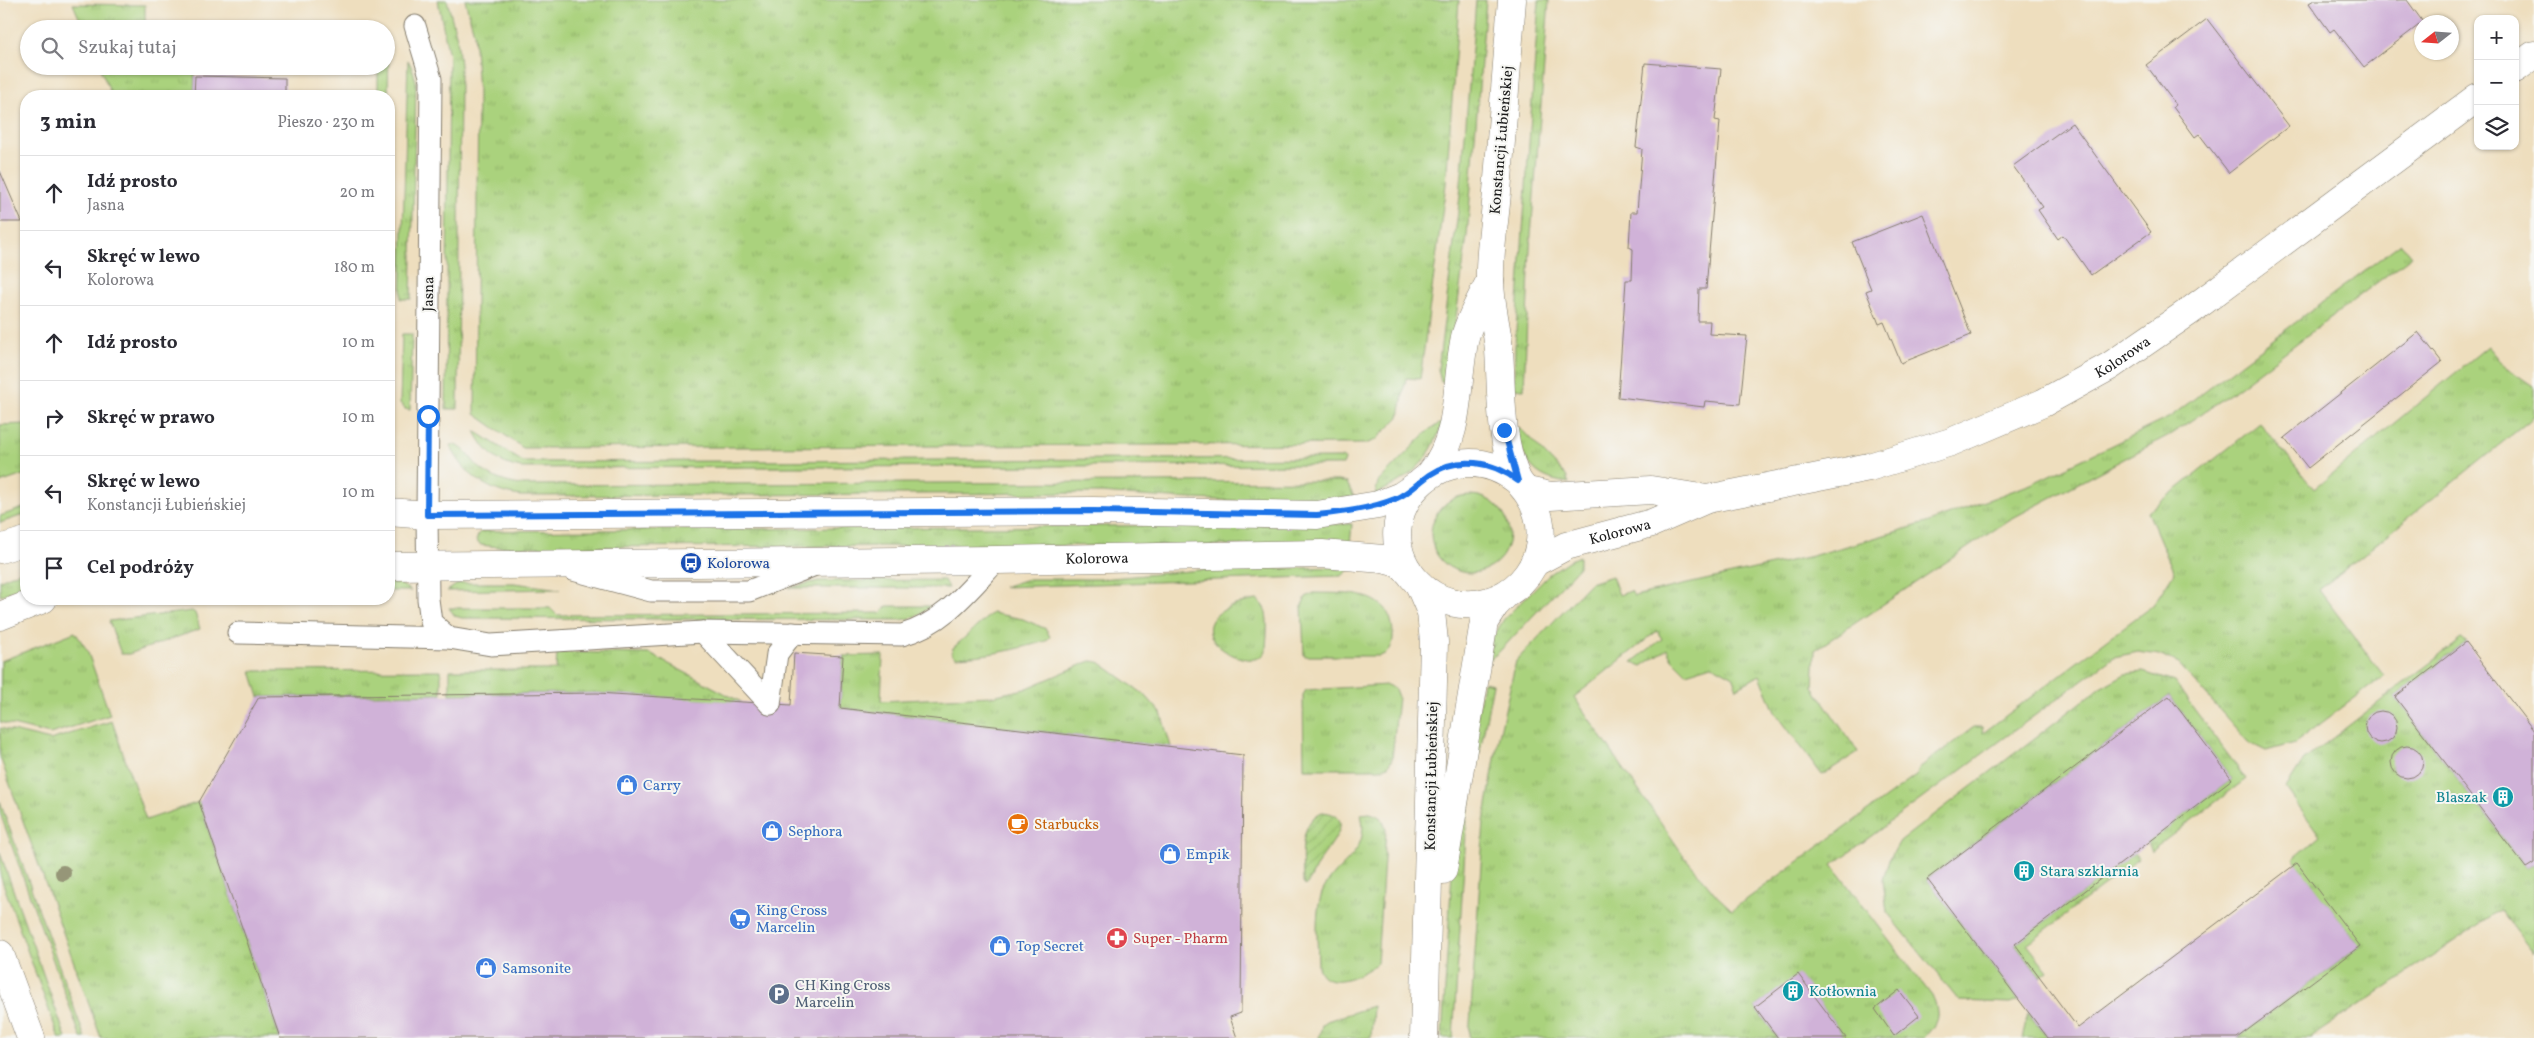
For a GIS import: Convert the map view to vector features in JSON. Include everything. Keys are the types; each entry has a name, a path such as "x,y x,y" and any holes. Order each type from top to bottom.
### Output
{"street":[{"name":"Konstancji Łubieńskiej","path":"1512,0 1490,281 1498,350 1502,420 1522,486"},
{"path":"2519,66 2534,55"},
{"name":"Kolorowa","path":"1534,563 1566,546 1652,523 1707,499 1869,467 1951,442 2043,402 2110,366 2190,311 2474,100"},
{"name":"Konstancji Łubieńskiej","path":"1423,480 1441,460 1450,440 1466,336 1490,281"},
{"path":"395,512 427,515 1093,511 1317,515 1378,505 1401,496 1423,480 1455,464 1482,463 1507,473 1522,486 1535,505 1541,534 1534,563 1522,581 1506,595 1476,605 1460,604 1445,601 1414,578 1398,544 1398,528 1404,506 1423,480"},
{"name":"Kolorowa","path":"1522,486 1550,496 1651,490 1707,499"},
{"path":"0,550 20,542"},
{"name":"Kolorowa","path":"395,566 997,560 1322,554 1383,559 1398,563 1414,578"},
{"name":"Konstancji Łubieńskiej","path":"1414,578 1431,612 1434,642 1424,1038"},
{"name":"Konstancji Łubieńskiej","path":"1427,970 1484,622 1495,604 1506,595"},
{"path":"0,616 28,605"},
{"path":"0,954 31,1038"}],"lane":[{"name":"Jasna","path":"415,26 431,79 428,599 431,622 449,638"},
{"path":"238,633 449,638 492,645 703,632 902,635 923,629 949,610 997,560"},
{"path":"703,632 770,704 777,654 793,633"}],"green space":[{"path":"438,0 447,0 457,38 460,65 458,409 446,409 449,57"},
{"path":"465,0 1459,0 1446,184 1420,379 1406,378 1399,417 1376,440 1365,444 523,448 475,414 478,91 474,33"},
{"path":"1476,0 1486,0 1467,236 1447,384 1441,382 1438,369 1460,196"},
{"path":"1539,0 1549,0 1530,248 1524,389 1514,388 1515,345"},
{"path":"73,4 145,5 145,20 80,20"},
{"path":"408,60 416,82 411,299 401,299"},
{"path":"103,75 195,75 194,90 109,90"},
{"path":"378,75 388,75 388,90 378,90"},
{"path":"2401,243 2412,256 2223,399 2171,434 2009,520 1815,650 1813,687 1858,752 1822,775 1775,712 1760,675 1737,688 1732,676 1712,665 1686,673 1672,659 1667,649 1642,666 1632,662 1662,639 1657,631 1574,697 1684,856 1717,896 1732,910 1917,775 1919,768 1974,727 1982,727 1983,733 2153,605 2174,573 2148,512 2260,423 2314,489 2488,346 2504,365 2534,386 2534,417 2319,590 2384,676 2295,743 2266,751 2248,742 2179,664 2159,655 2138,652 2114,657 1832,865 1932,996 1937,1009 1937,1018 1924,1038 1846,1038 1798,975 1755,1007 1778,1038 1469,1038 1484,822 1499,736 1516,661 1590,583 1612,576 1619,595 1631,591 1634,596 1812,556 1926,523 2031,484 2170,417"},
{"path":"402,334 412,334 410,410 405,409 400,403"},
{"path":"1443,422 1431,449 1418,467 1400,481 1375,495 1378,482 1430,429"},
{"path":"20,424 20,476 0,483 0,425"},
{"path":"1515,426 1523,431 1566,476 1569,483 1546,477 1531,466 1522,449"},
{"path":"475,431 523,462 1344,458 1345,460 1343,465 521,468 493,456 483,445"},
{"path":"450,445 460,447 476,465 489,475 521,485 1339,481 1347,483 1354,497 1259,501 1165,498 1102,493 521,496 498,491 478,480 462,465"},
{"path":"1470,495 1485,498 1497,507 1506,519 1509,534 1506,549 1497,561 1485,570 1470,573 1455,570 1443,561 1434,549 1431,534 1434,519 1443,507 1455,498"},
{"path":"20,509 20,516 0,523 0,516"},
{"path":"1352,524 1350,545 499,547 481,545 476,541 479,533 484,531"},
{"path":"1579,556 1579,567 1498,653 1488,660 1492,639 1504,619 1548,575"},
{"path":"1349,567 1346,573 1341,576 1003,587 1028,579 1101,579 1200,570"},
{"path":"20,572 20,588 0,596 0,580"},
{"path":"944,580 948,588 789,588 818,581"},
{"path":"395,583 399,583 411,591 395,591"},
{"path":"459,583 514,583 560,589 447,591"},
{"path":"1314,593 1355,595 1378,602 1386,610 1391,622 1393,638 1390,650 1380,656 1304,656 1302,605 1306,597"},
{"path":"1257,600 1265,610 1267,630 1266,651 1262,656 1255,659 1240,658 1217,645 1210,631 1211,623 1215,616 1222,611 1240,603"},
{"path":"887,606 930,606 916,616 898,620 462,618 455,616 449,608 550,608 557,615 881,613"},
{"path":"192,611 195,613 200,629 129,654 121,654 109,621"},
{"path":"992,613 1023,619 1046,629 1050,637 1046,641 1012,650 955,657 951,653 953,648"},
{"path":"75,632 87,650 110,715 50,734 0,722 1,661"},
{"path":"2461,639 2466,642 2395,697 2526,868 2534,863 2534,954 2500,910 2310,1038 2237,1038 2360,946 2293,859 2320,836 2286,788 2304,760"},
{"path":"557,652 650,654 743,703 597,693 450,694 450,670 556,670"},
{"path":"883,655 881,701 992,696 1025,689 1091,661 1099,662 1145,695 1161,713 1171,747 840,708 843,656"},
{"path":"441,670 441,694 259,697 251,671"},
{"path":"2143,672 2174,682 2246,779 2151,851 2147,843 2232,779 2169,696 1927,879 2019,1000 2011,1003 1959,1001 1887,912 1883,880 1889,860 1900,841 2100,688 2125,674"},
{"path":"1483,682 1493,684 1467,818 1453,1038 1442,1038 1452,872"},
{"path":"1387,685 1395,689 1398,697 1392,759 1388,766 1380,769 1304,769 1303,695 1306,690"},
{"path":"112,721 146,820 199,802 280,1038 101,1038 0,757 0,728 50,740"},
{"path":"0,802 85,1038 81,1038 0,813"},
{"path":"1322,812 1333,814 1339,819 1340,825 1334,840 1305,886 1303,883 1302,853 1305,833 1308,824"},
{"path":"1370,813 1381,818 1386,830 1377,963 1363,972 1345,979 1329,979 1322,975 1318,967 1317,920 1322,893 1335,873 1357,849 1363,828 1361,814"},
{"path":"0,853 66,1038 59,1038 0,875"},
{"path":"2134,853 2139,859 2027,944 2048,971 2040,977 2015,944"},
{"path":"1373,1006 1371,1038 1319,1038 1322,1025 1327,1021"},
{"path":"2028,1013 2048,1038 2022,1038"}],"building":[{"path":"2314,0 2407,0 2418,15 2414,15 2414,29 2364,67 2334,29 2330,32 2309,3"},
{"path":"2207,19 2289,126 2229,173 2199,134 2195,137 2173,107 2176,105 2146,65"},
{"path":"1645,63 1721,69 1715,120 1720,121 1706,289 1699,289 1698,321 1710,321 1709,334 1747,336 1740,404 1705,401 1704,407 1618,397 1626,280 1632,280 1633,249 1629,247 1631,212 1637,212 1642,149 1636,147"},
{"path":"195,76 285,78 285,90 194,90"},
{"path":"2072,123 2151,232 2091,275 2063,235 2058,239 2038,210 2043,207 2013,166"},
{"path":"0,171 20,217 20,222 0,222"},
{"path":"1923,214 1971,335 1901,363 1884,322 1879,324 1866,291 1871,289 1852,242"},
{"path":"2418,332 2442,362 2308,468 2284,438"},
{"name":"Blaszak","path":"2466,642 2534,731 2534,863 2526,868 2395,697"},
{"name":"King Cross Marcelin","path":"794,653 843,656 840,708 1243,755 1241,1013 1230,1017 1237,1038 280,1038 199,802 259,697 597,693 791,705"},
{"name":"Stara szklarnia","path":"2169,696 2232,779 2015,944 2078,1028 2297,863 2360,946 2237,1038 2048,1038 1927,879"},
{"path":"2381,711 2392,716 2397,727 2392,738 2381,743 2370,738 2365,727 2370,716"},
{"path":"2407,746 2418,751 2423,762 2418,773 2407,778 2396,773 2391,762 2396,751"},
{"name":"Kotłownia","path":"1798,974 1846,1038 1778,1038 1755,1007"},
{"path":"1899,990 1919,1016 1894,1036 1875,1009"}],"place":[{"name":"Kolorowa","path":"691,563"},
{"name":"Carry","path":"627,785"},
{"name":"Blaszak","path":"2503,797"},
{"name":"Starbucks","path":"1018,824"},
{"name":"Sephora","path":"772,831"},
{"name":"Empik","path":"1170,854"},
{"name":"Stara szklarnia","path":"2024,871"},
{"name":"King Cross Marcelin","path":"740,919"},
{"name":"Super - Pharm","path":"1117,938"},
{"name":"Top Secret","path":"1000,946"},
{"name":"Samsonite","path":"486,968"},
{"name":"Kotłownia","path":"1793,991"},
{"name":"CH King Cross Marcelin","path":"779,994"}],"route":[{"path":"428,416 427,515 1093,511 1317,515 1349,511 1389,501 1406,493 1443,467 1455,464 1482,463 1495,467 1518,481 1508,451 1504,430"}]}
